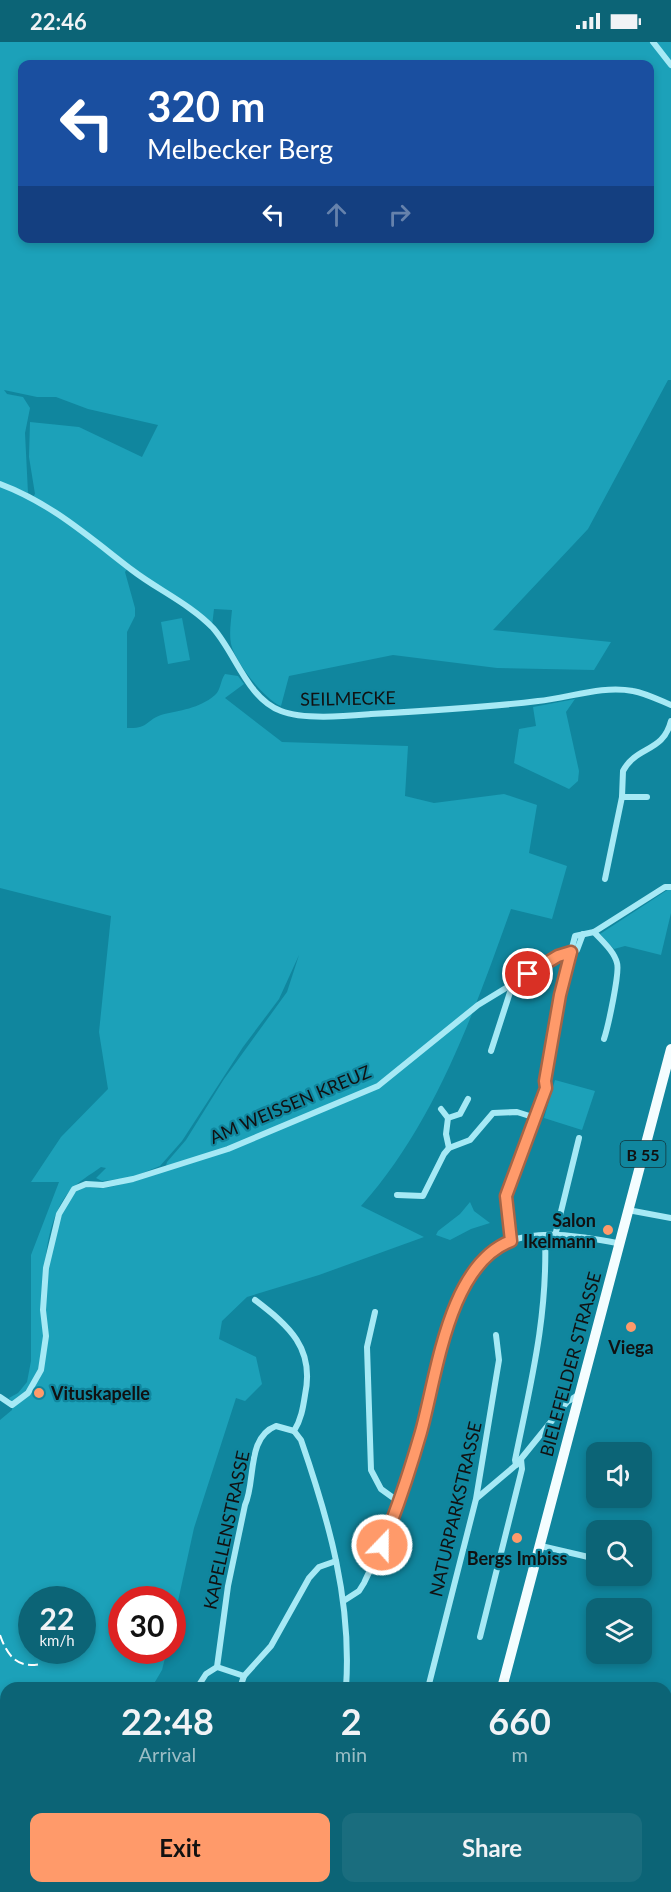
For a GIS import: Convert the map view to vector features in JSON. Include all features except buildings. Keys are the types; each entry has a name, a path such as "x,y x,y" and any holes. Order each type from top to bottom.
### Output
{"main road":[{"name":"BIELEFELDER STRASSE","path":"504,1682 671,1049"}],"street":[{"path":"653,42 671,65"},
{"name":"SEILMECKE","path":"0,484 33,497 72,521 132,570 173,596 211,627 262,699 280,711 291,714 360,715 485,708 549,700 581,693 632,690 671,705"},
{"path":"605,879 622,797 622,776 626,765 639,753 661,742 668,733 671,721"},
{"path":"622,797 647,797"},
{"path":"511,1241 506,1196 546,1088 545,1081 560,995 575,936 594,932 665,887 671,887"},
{"path":"594,932 613,953 618,969 611,1000 612,1015 604,1039"},
{"name":"AM WEISSEN KREUZ","path":"0,1397 12,1405 28,1393 41,1370 46,1336 43,1310 46,1268 59,1214 69,1195 80,1186 133,1179 228,1149 378,1086 478,1005 558,956 571,952"},
{"path":"491,1051 513,982"},
{"path":"448,1118 460,1114 468,1099"},
{"path":"441,1108 448,1118 446,1134 449,1148"},
{"path":"397,1196 423,1196 449,1148 470,1140 493,1113 517,1112 536,1118"},
{"path":"555,1236 579,1138"},
{"path":"628,1210 671,1218"},
{"path":"516,1466 514,1460 542,1334 547,1278 545,1235"},
{"path":"345,1600 359,1591 364,1583 399,1502 421,1431 443,1341 462,1294 483,1260 492,1251 511,1241 545,1235 618,1243"},
{"path":"255,1300 290,1329 302,1347 309,1377 302,1413 294,1431 301,1440 326,1514 345,1600 348,1635 346,1682"},
{"path":"375,1312 367,1347 371,1470 381,1489 399,1502"},
{"name":"NATURPARKSTRASSE","path":"430,1682 476,1499 498,1369 496,1335"},
{"path":"476,1499 516,1466 567,1402 579,1395"},
{"name":"KAPELLENSTRASSE","path":"218,1667 228,1586 245,1505 250,1494 250,1476 258,1449 268,1429 283,1426 294,1431"},
{"path":"480,1637 522,1469 521,1459"},
{"path":"541,1546 586,1556"},
{"path":"242,1682 244,1676 271,1646 309,1578 319,1567 336,1560"},
{"path":"201,1682 206,1674 218,1667 244,1676"}],"shaded area":[{"path":"0,42 671,42 671,380 668,380 588,529 493,630 611,642 594,670 497,668 393,655 289,676 281,706 259,688 238,660 230,636 232,610 214,609 212,626 130,565 125,572 135,608 135,616 127,632 127,728 143,726 161,715 209,700 217,693 225,674 238,676 244,684 225,698 282,742 408,746 405,796 434,803 504,794 537,805 529,853 567,866 552,919 511,909 467,1027 431,1103 387,1174 361,1206 424,1237 319,1275 247,1297 222,1321 219,1339 256,1357 262,1384 245,1401 236,1398 194,1528 181,1586 108,1586 108,1664 164,1664 155,1682 0,1682 0,1420 12,1410 12,1402 9,1398 18,1393 27,1382 31,1361 31,1255 59,1182 31,1182 61,1137 108,1089 99,1032 111,916 0,888 0,486 32,498 35,494 29,457 30,422 79,427 142,457 158,425 88,409 56,397 37,397 4,390 7,394 23,397 30,408 25,433 28,493 0,482","holes":["299,955 287,992 224,1079 186,1140 167,1162 165,1170 118,1185 83,1188 71,1197 58,1222 45,1296 46,1256 51,1229 55,1216 68,1193 79,1182 101,1167 106,1168 96,1178 102,1181 130,1178 160,1166 182,1141 243,1047 279,999"]},
{"path":"182,618 190,660 168,664 161,622"},
{"path":"575,699 566,712 579,771 578,781 569,789 514,763 519,729 536,726 533,707"},
{"path":"671,889 671,913 661,955 625,946 614,949 600,934"},
{"path":"555,1080 595,1091 582,1130 544,1118"},
{"path":"470,1202 474,1211 490,1223 471,1229 450,1240 436,1235 460,1214"}],"railway":[{"path":"0,1635 6,1649 18,1661"},
{"path":"25,1664 40,1664"}],"place":[{"name":"Salon Ikelmann","path":"608,1230"},
{"name":"Viega","path":"631,1327"},
{"name":"Vituskapelle","path":"39,1393"},
{"name":"Bergs Imbiss","path":"517,1538"}],"route":[{"path":"382,1545 392,1523 421,1431 443,1341 462,1294 474,1270 483,1260 492,1251 511,1241 505,1204 506,1196 514,1169 536,1118 547,1085 545,1081 560,995 571,952 558,956 528,974"}]}
